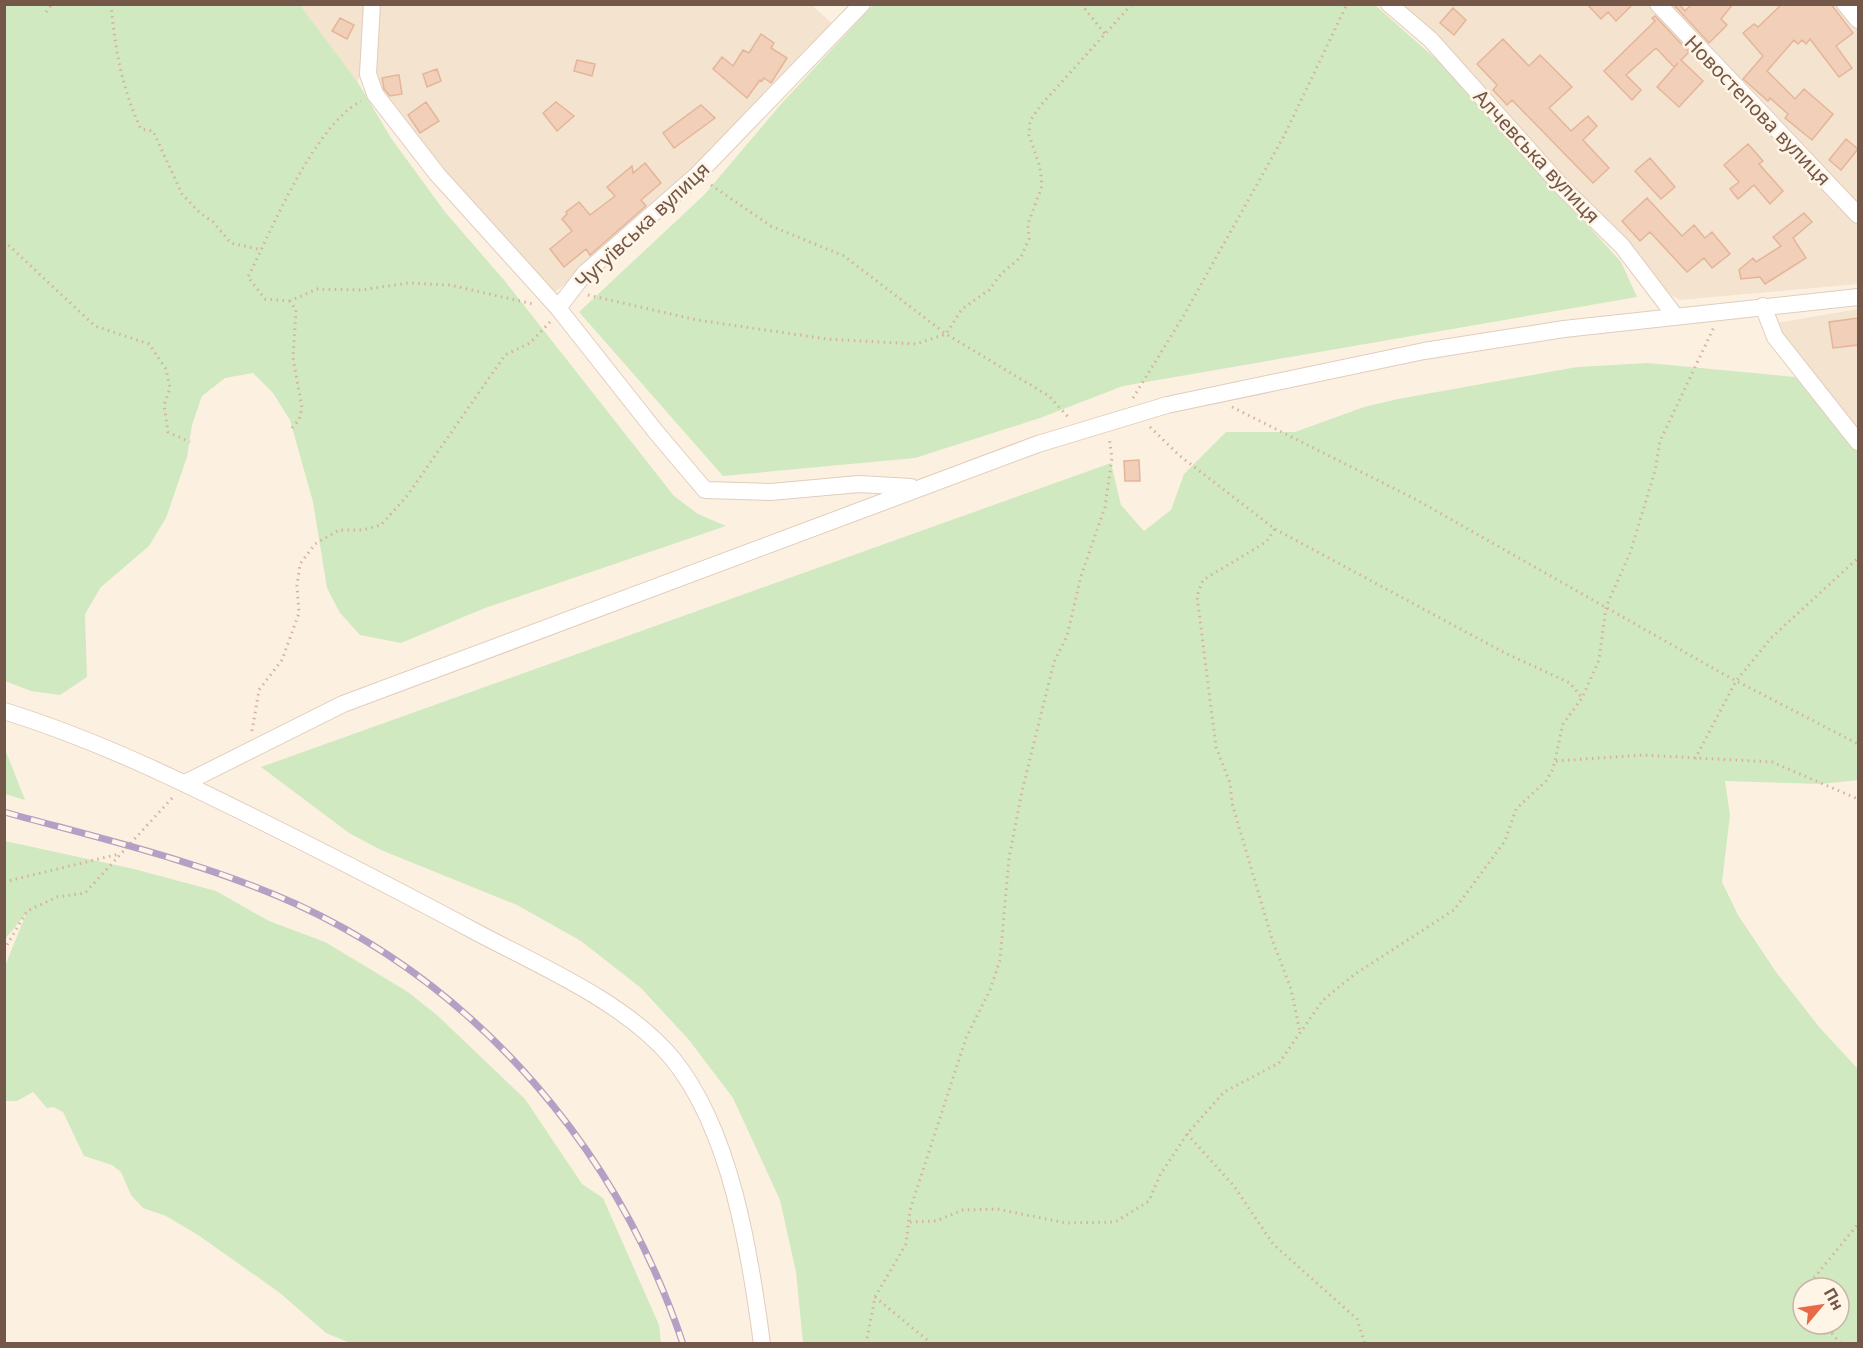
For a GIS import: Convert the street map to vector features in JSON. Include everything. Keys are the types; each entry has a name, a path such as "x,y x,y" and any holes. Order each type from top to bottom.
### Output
{"street":[{"path":"372,4 368,74 375,94 437,174 562,314 705,489 771,492 858,484 919,487"},
{"name":"Чугуївська вулиця","path":"562,314 585,273 697,175 862,4"},
{"name":"Алчевська вулиця","path":"1389,4 1431,40 1562,188 1622,246 1676,317"},
{"name":"Новостепова вулиця","path":"1658,4 1858,215"},
{"path":"1845,4 1858,20"},
{"path":"185,783 343,704 919,487 1038,444 1137,414 1209,396 1424,351 1564,329 1858,297"},
{"path":"1763,306 1775,338 1858,442"},
{"path":"4,711 61,729 185,783 395,888 545,969 610,1006 644,1031 664,1050 691,1084 709,1119 739,1210 762,1344"}],"path":[{"path":"46,12 52,4"},
{"path":"111,4 116,56 127,100 141,129 153,131 182,194 199,212 213,222 231,243 261,250"},
{"path":"1081,4 1106,34"},
{"path":"582,297 587,294 697,320 827,339 916,344 946,334 962,309 989,290 1001,274 1021,257 1029,239 1028,224 1042,186 1040,167 1029,135 1030,121 1132,4"},
{"path":"866,1344 875,1297 906,1244 910,1210 966,1038 990,990 1000,960 1009,858 1022,791 1054,662 1067,636 1081,576 1105,507 1112,458 1113,422 1184,315 1284,136 1347,4"},
{"path":"375,94 352,105 328,132 298,177 248,277 265,298 290,302 317,289 361,290 408,283 450,285 562,314"},
{"path":"697,175 771,226 844,256 946,334 1049,396 1081,432"},
{"path":"4,241 95,326 149,344 166,369 170,388 164,405 168,432 190,442"},
{"path":"290,302 296,310 293,358 302,408 292,428"},
{"path":"910,1222 936,1221 963,1210 997,1209 1066,1223 1114,1222 1149,1201 1160,1175 1187,1134 1224,1092 1279,1063 1323,1000 1355,974 1454,910 1505,841 1516,808 1546,781 1556,761 1563,724 1582,698 1599,660 1606,607 1630,553 1655,471 1660,441 1722,310"},
{"path":"249,751 259,690 282,660 299,613 297,586 300,564 315,544 339,530 362,530 381,525 407,496 505,356 530,343 548,322 562,314"},
{"path":"1209,396 1415,499 1736,681 1858,744"},
{"path":"1137,414 1180,456 1275,529 1505,653 1570,683 1582,698"},
{"path":"1275,529 1266,542 1203,580 1197,596 1216,747 1230,783 1232,802 1272,939 1291,989 1300,1032"},
{"path":"1695,760 1736,681 1772,637 1858,558"},
{"path":"1556,761 1643,755 1695,760 1773,762 1858,799"},
{"path":"4,950 27,911 57,897 85,893 185,783"},
{"path":"4,882 120,854"},
{"path":"1187,1134 1234,1186 1273,1244 1357,1319 1365,1344"},
{"path":"1816,1276 1858,1224"},
{"path":"875,1297 932,1344"}],"shaded area":[{"path":"300,5 369,5 366,69 357,81"},
{"path":"376,5 812,5 836,27 743,124 575,277 552,294 471,209 375,81"},
{"path":"1394,5 1653,5 1858,220 1858,284 1680,300 1659,288"},
{"path":"1663,5 1840,5 1858,26 1858,211"},
{"path":"1858,309 1858,433 1789,349 1776,323"}],"green space":[{"path":"874,4 1375,5 1445,67 1621,262 1637,297 1123,386 1040,418 915,458 723,476 579,312 704,195 782,103"},
{"path":"4,5 300,5 357,81 391,138 445,212 504,280 674,496 698,514 726,526 485,608 401,643 360,635 340,613 327,588 313,502 290,420 273,393 253,373 225,378 202,396 192,425 187,457 166,518 149,546 101,587 85,614 87,677 60,695 31,691 5,681"},
{"path":"1648,363 1795,377 1858,449 1858,780 1821,784 1725,781 1730,815 1722,882 1738,915 1776,972 1820,1028 1858,1069 1858,1343 803,1343 796,1272 780,1200 733,1098 689,1040 641,988 581,941 517,905 381,850 349,833 261,767 1111,463 1121,505 1144,531 1171,510 1184,474 1226,432 1295,432 1364,407 1577,367"},
{"path":"5,749 25,800 5,794"},
{"path":"5,841 134,869 216,891 269,921 325,942 408,992 438,1016 525,1099 582,1184 603,1198 659,1325 661,1343 350,1343 326,1333 280,1293 198,1235 166,1216 143,1208 131,1195 121,1172 112,1165 84,1156 63,1112 53,1107 47,1108 33,1092 17,1101 5,1101 5,966 26,914 5,939"}],"building":[{"path":"1587,4 1633,4 1616,21 1608,12 1601,19"},
{"path":"1673,4 1679,4 1685,11 1692,4 1733,4 1721,19 1727,25 1709,43"},
{"path":"1782,4 1831,4 1853,33 1836,46 1852,68 1839,77 1810,39 1806,44 1802,40 1798,44 1794,40 1767,71 1795,99 1804,89 1833,114 1812,140 1785,118 1788,114 1770,98 1768,101 1743,79 1763,56 1743,33 1754,24 1758,27"},
{"path":"1453,8 1466,20 1454,35 1440,23"},
{"path":"1655,16 1689,52 1681,60 1703,81 1679,107 1657,87 1678,63 1674,67 1656,48 1626,75 1641,90 1632,100 1604,71 1655,21 1652,18"},
{"path":"340,18 354,25 347,39 332,31"},
{"path":"761,34 774,43 771,48 787,58 771,83 764,78 760,80 747,98 713,69 722,57 733,66 743,50 749,53"},
{"path":"1503,39 1529,66 1540,55 1572,87 1549,108 1571,131 1588,116 1597,126 1583,140 1609,168 1593,183 1512,100 1507,105 1493,90 1497,85 1477,64"},
{"path":"577,60 595,64 592,76 574,71"},
{"path":"437,69 441,81 427,87 423,74"},
{"path":"399,75 402,94 390,96 384,89 382,78"},
{"path":"426,102 439,121 420,133 408,115"},
{"path":"556,102 574,116 557,131 543,113"},
{"path":"701,105 715,118 674,148 663,133"},
{"path":"1846,139 1858,149 1841,170 1829,160"},
{"path":"1748,144 1763,161 1759,164 1783,191 1770,204 1754,185 1738,199 1730,189 1739,182 1724,165"},
{"path":"1650,158 1675,187 1661,199 1635,171"},
{"path":"645,163 661,183 641,200 646,206 590,255 586,249 564,267 550,249 572,231 562,219 567,214 566,212 579,202 590,215 615,196 607,187 632,166 633,173"},
{"path":"1647,198 1682,236 1694,225 1705,238 1712,232 1730,254 1712,268 1704,258 1687,272 1650,232 1640,241 1622,221"},
{"path":"1804,213 1812,222 1793,238 1806,258 1765,284 1760,277 1741,279 1739,270 1753,258 1756,262 1781,246 1773,237"},
{"path":"1858,318 1858,345 1833,348 1829,322"},
{"path":"1139,460 1140,481 1125,481 1124,461"}],"railway":[{"path":"4,812 152,852 261,889 296,904 363,939 426,982 483,1030 535,1084 581,1143 622,1206 656,1273 683,1344"}]}
